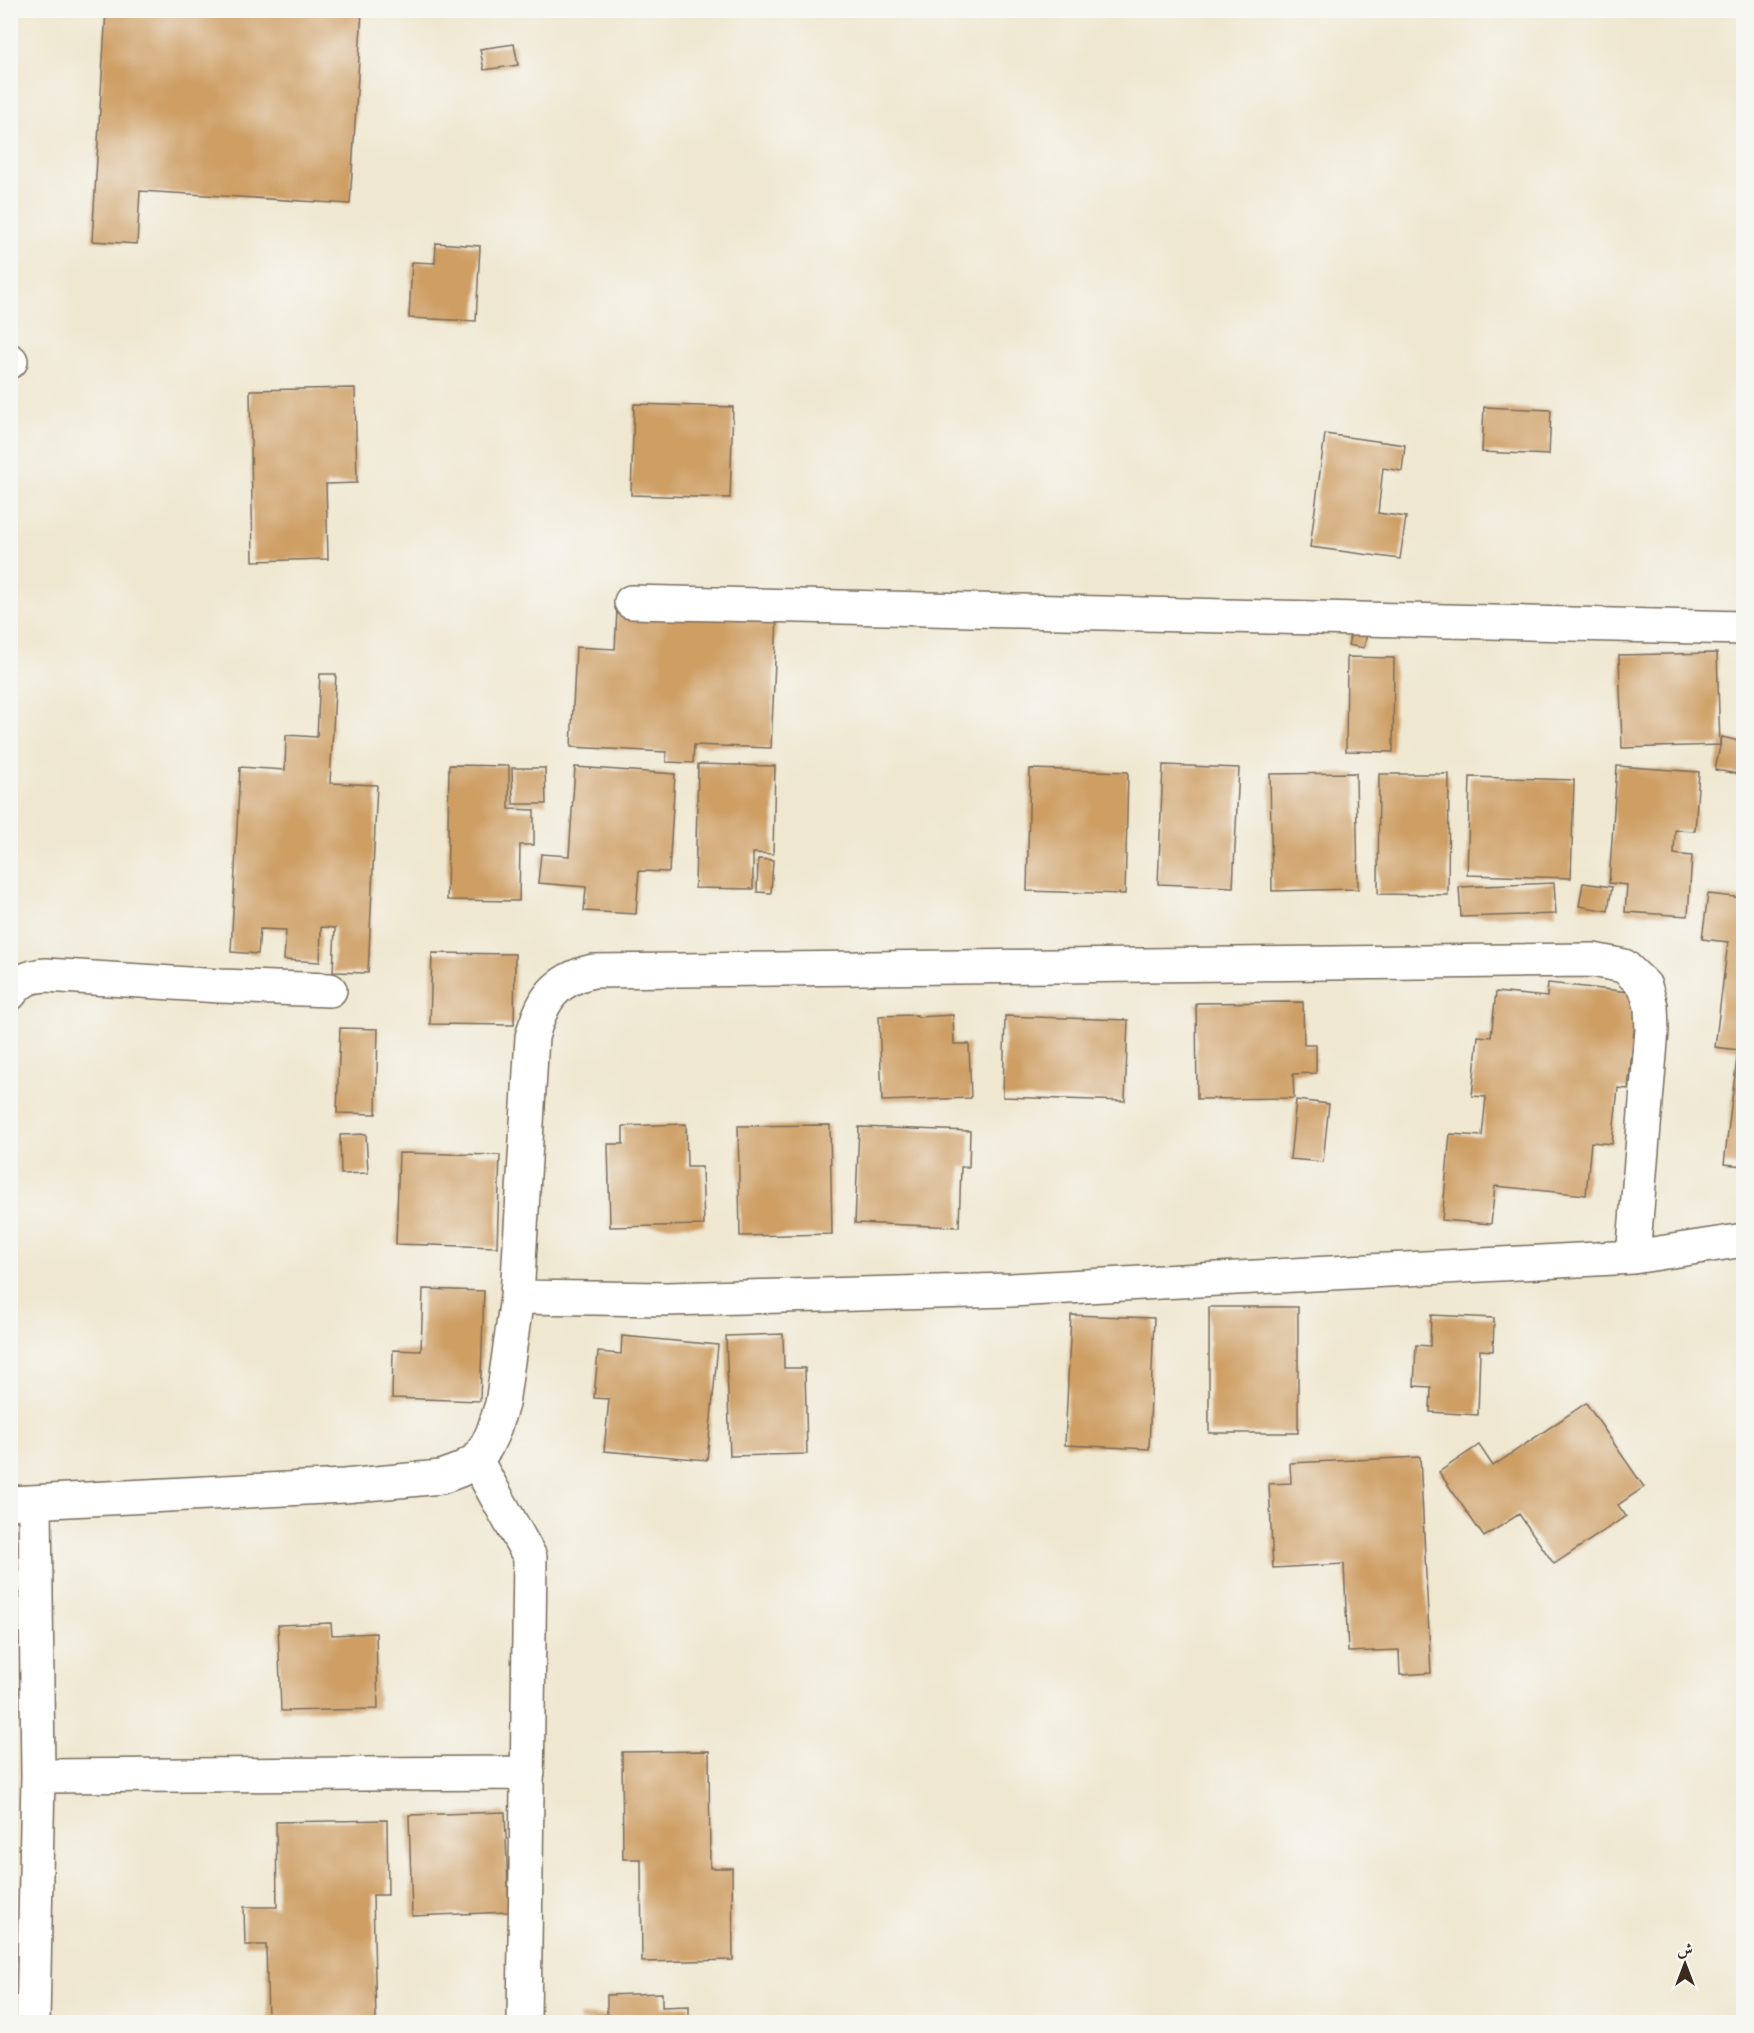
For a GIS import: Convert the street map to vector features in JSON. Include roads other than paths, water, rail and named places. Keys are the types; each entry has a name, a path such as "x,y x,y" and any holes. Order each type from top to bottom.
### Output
{"street":[{"path":"632,602 1743,628"},
{"path":"33,2022 38,1776 23,1502 344,1486 441,1477 476,1460 490,1439 502,1404 517,1297 531,1037 541,1006 552,992 578,975 593,971 1593,960 1624,966 1645,986 1651,1006 1652,1030 1633,1257"},
{"path":"10,994 22,980 46,975 220,986 330,990"},
{"path":"517,1297 668,1299 1011,1290 1633,1257 1743,1240"},
{"path":"476,1460 530,1557 524,2022"},
{"path":"38,1776 528,1773"}]}
